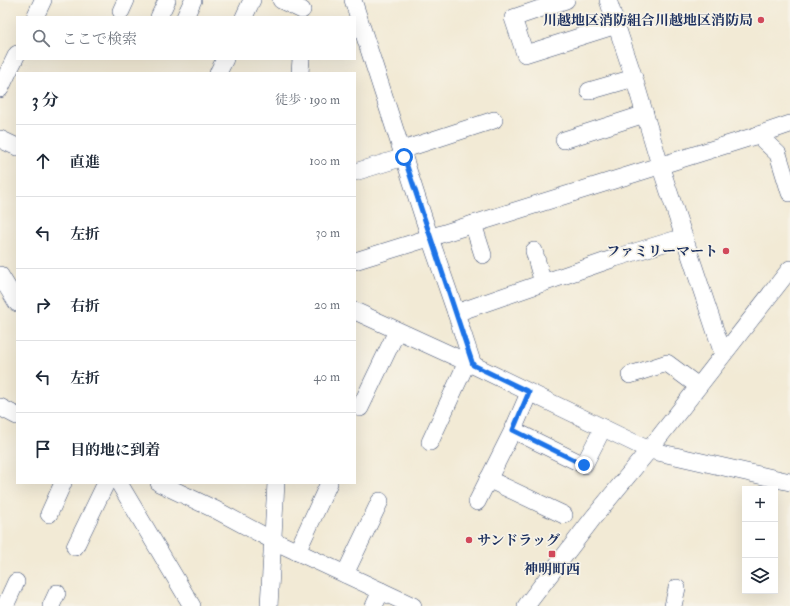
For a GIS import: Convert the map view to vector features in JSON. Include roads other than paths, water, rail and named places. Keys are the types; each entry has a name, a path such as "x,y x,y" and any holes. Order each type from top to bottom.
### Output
{"street":[{"path":"35,16 43,0"},
{"path":"159,16 167,0"},
{"path":"185,16 193,0"},
{"path":"244,16 252,0"},
{"path":"280,0 303,9"},
{"path":"353,0 430,238 456,313 470,364 430,442"},
{"path":"566,0 513,18 525,54 617,25"},
{"path":"608,0 634,78 660,165 723,354"},
{"path":"0,89 16,56"},
{"path":"218,72 224,60"},
{"path":"300,72 301,60"},
{"path":"589,91 634,78"},
{"path":"564,140 645,114"},
{"path":"356,172 494,120"},
{"path":"356,261 790,124"},
{"path":"758,135 778,154 790,193"},
{"path":"0,139 16,147"},
{"path":"473,224 483,255"},
{"path":"456,313 615,258 684,237"},
{"path":"534,251 543,283"},
{"path":"526,606 593,518 649,450 790,269"},
{"path":"0,275 16,301"},
{"path":"356,310 649,450 769,483 790,482"},
{"path":"360,408 397,331"},
{"path":"630,375 667,362 698,386"},
{"path":"477,502 513,430 529,392"},
{"path":"0,407 16,415"},
{"path":"513,430 584,465 603,428"},
{"path":"488,479 564,515"},
{"path":"49,514 63,484"},
{"path":"75,547 106,484"},
{"path":"120,484 192,606"},
{"path":"162,484 216,510 272,540 345,574 377,599 412,606"},
{"path":"269,606 276,484"},
{"path":"297,552 329,484"},
{"path":"345,574 380,501"},
{"path":"5,606 16,582"},
{"path":"673,606 677,588"}],"place":[{"name":"川越地区消防組合川越地区消防局","path":"761,20"},
{"name":"ファミリーマート","path":"726,251"},
{"name":"サンドラッグ","path":"469,540"},
{"name":"神明町西","path":"552,554"}]}
